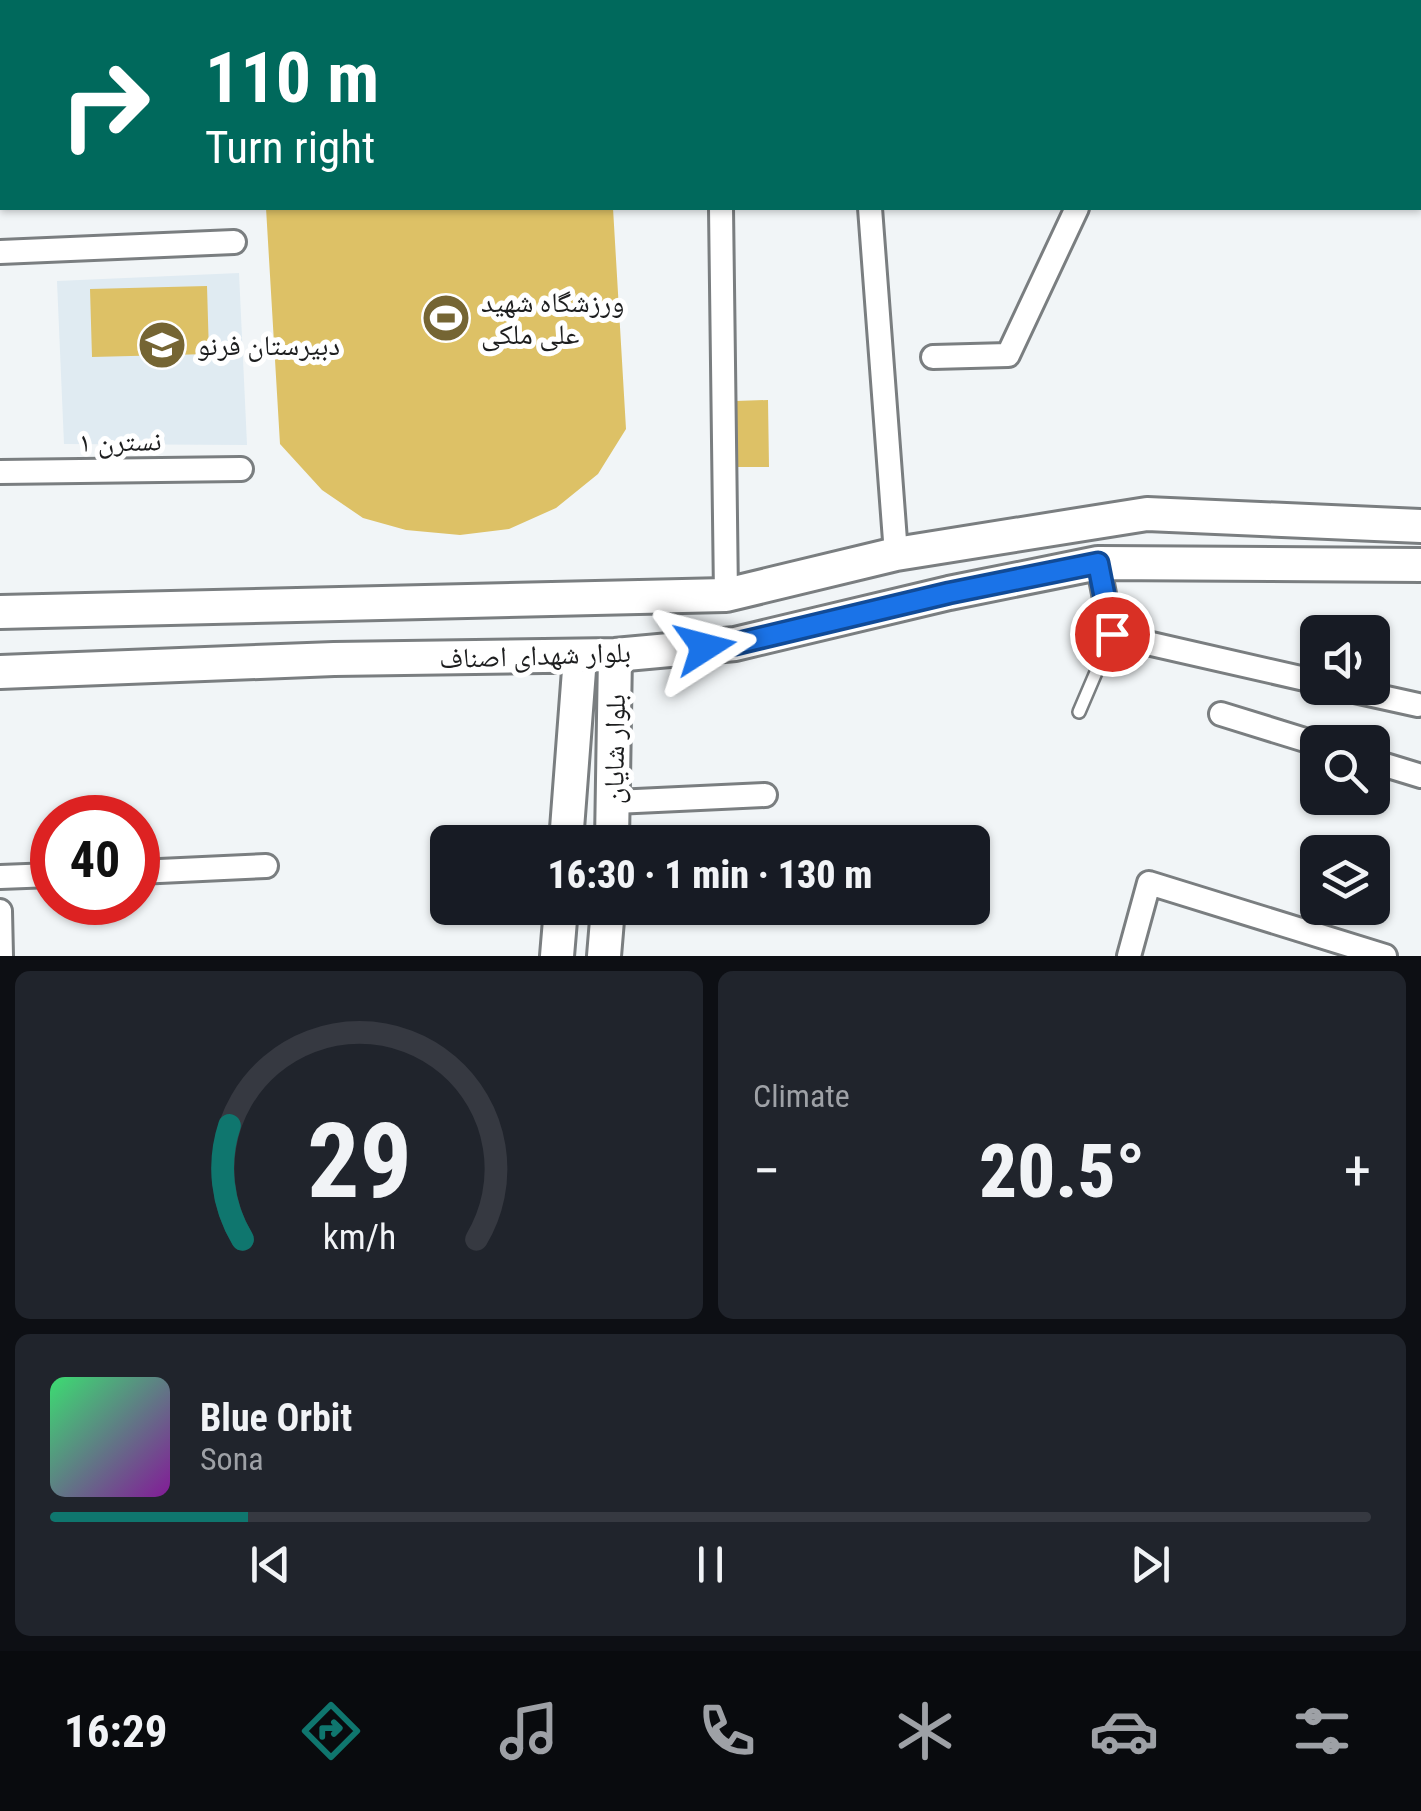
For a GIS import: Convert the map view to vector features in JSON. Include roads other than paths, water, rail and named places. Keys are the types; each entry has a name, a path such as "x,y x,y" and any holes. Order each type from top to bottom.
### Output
{"street":[{"path":"721,210 726,595 735,644"},
{"path":"870,210 896,554"},
{"path":"934,357 1008,355 1075,210"},
{"path":"0,252 234,242"},
{"name":"نسترن ۱","path":"0,472 241,469"},
{"name":"بلوار شهدای اصناف","path":"0,612 726,595 896,554 1147,514 1417,526"},
{"path":"1416,564 1417,526"},
{"path":"1098,563 1112,634 1300,678"},
{"name":"بلوار شهدای اصناف","path":"0,672 334,658 615,655 735,644 949,593 1098,563 1416,564"},
{"name":"بلوار شایان","path":"613,825 615,655"},
{"name":"بلوار شایان","path":"567,825 580,657"},
{"path":"578,691 599,687 615,692"},
{"path":"1390,699 1418,705"},
{"path":"1221,714 1300,738"},
{"path":"1390,767 1421,776"},
{"path":"614,802 765,794"},
{"path":"160,871 266,866"},
{"path":"0,877 30,876"},
{"path":"1129,956 1149,883 1385,956"},
{"path":"0,911 1,956"},
{"path":"557,956 560,925"},
{"path":"604,956 607,925"}],"lane":[{"path":"1079,712 1112,634"}],"place":[{"name":"ورزشگاه شهید علی ملکی","path":"446,318"},
{"name":"دبیرستان فرنو","path":"162,345"}]}
